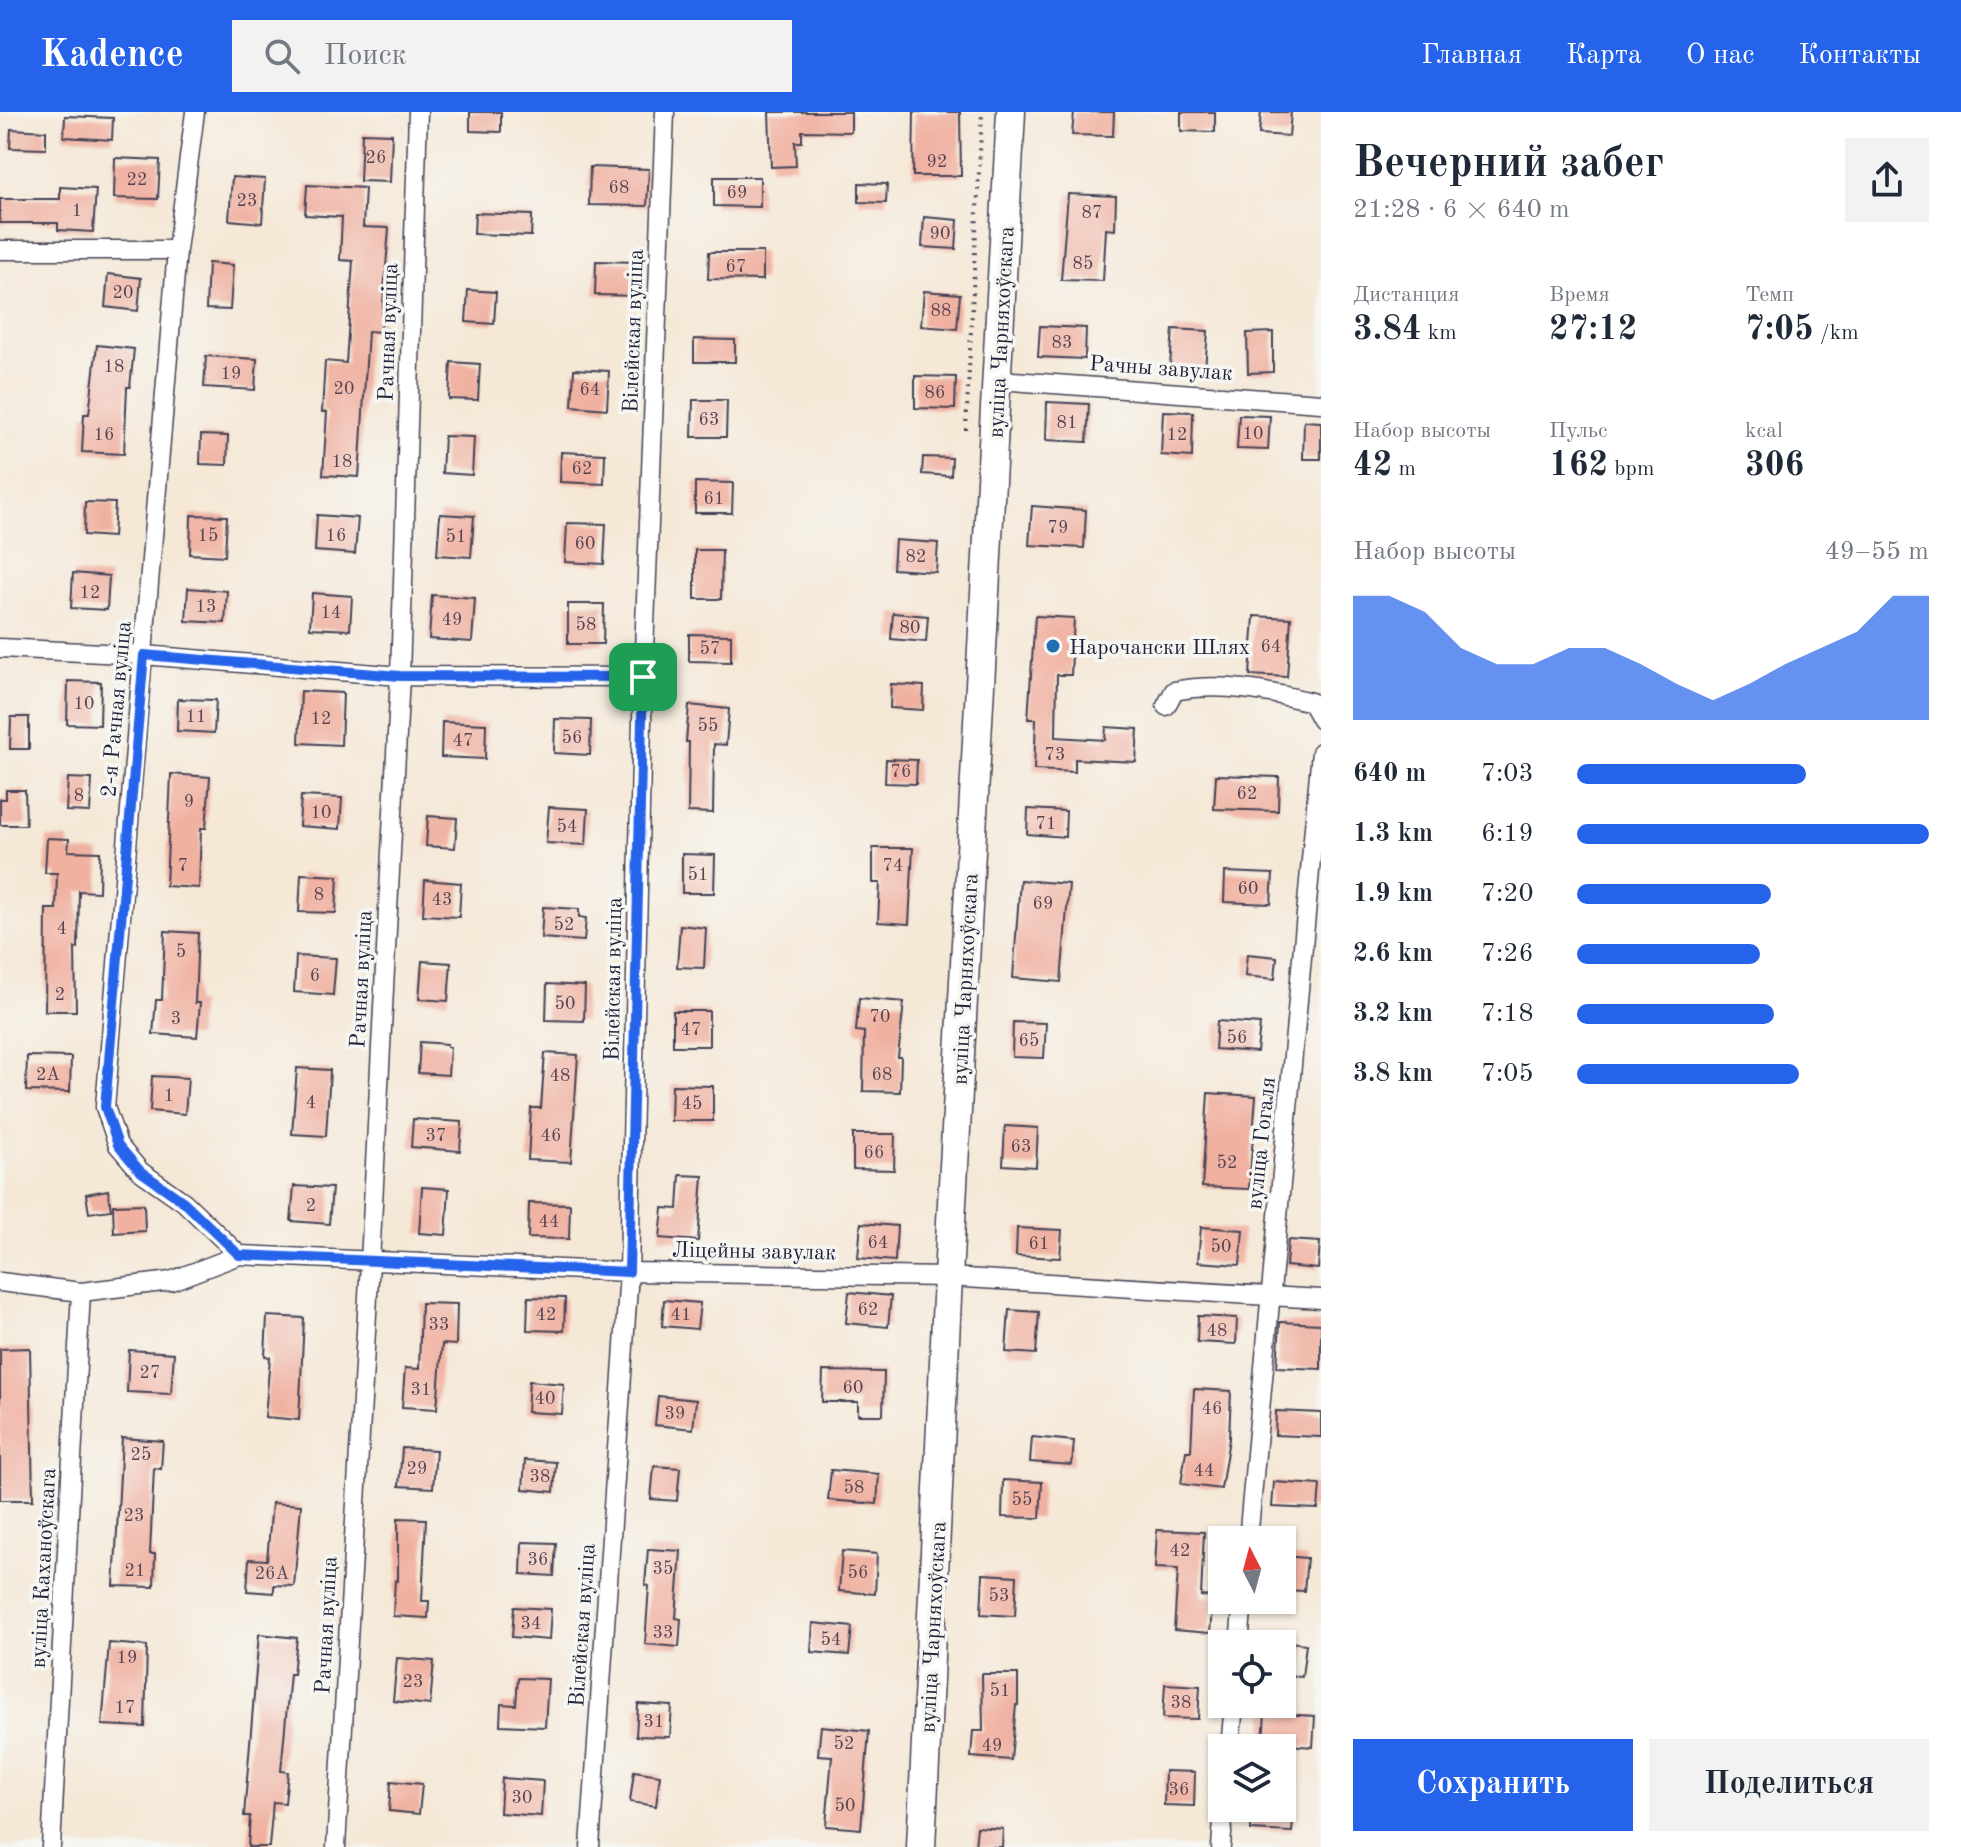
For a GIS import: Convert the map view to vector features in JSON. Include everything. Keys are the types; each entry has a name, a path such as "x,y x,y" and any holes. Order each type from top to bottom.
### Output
{"main road":[{"name":"вуліца Чарняхоўскага","path":"921,1847 978,694 1011,112"}],"street":[{"name":"2-я Рачная вуліца","path":"195,112 177,250 105,1107 118,1145 140,1171 184,1202 239,1255"},
{"name":"Рачная вуліца","path":"336,1847 400,676 418,112"},
{"name":"Вілейская вуліца","path":"590,1847 629,1272 643,677 665,112"},
{"path":"0,250 177,250"},
{"name":"Рачны завулак","path":"998,380 1321,403"},
{"path":"0,648 144,655 400,676 643,677"},
{"path":"1166,706 1174,691 1201,686 1262,690 1311,702 1321,720"},
{"name":"вуліца Гогаля","path":"1249,1526 1269,1297 1317,854 1321,752"},
{"name":"Ліцейны завулак","path":"0,1282 81,1292 171,1281 239,1255 629,1272 948,1277 1321,1299"},
{"name":"вуліца Каханоўскага","path":"51,1847 81,1292"},
{"path":"1221,1847 1223,1822"}],"building":[{"path":"470,112 501,112 501,132 470,131"},
{"path":"769,112 851,112 851,132 802,131 802,142 795,142 796,166 771,167"},
{"path":"914,112 960,112 961,176 913,176"},
{"path":"1074,112 1114,112 1113,136 1072,135"},
{"path":"1181,112 1215,112 1215,132 1181,131"},
{"path":"1261,112 1291,112 1289,136 1259,134"},
{"path":"65,116 113,118 112,140 64,137"},
{"path":"11,129 46,131 46,149 10,148"},
{"path":"362,133 392,134 390,182 360,181"},
{"path":"115,158 160,160 158,199 114,198"},
{"path":"590,167 649,169 647,206 589,205"},
{"path":"232,177 265,179 262,223 229,220"},
{"path":"714,177 760,177 760,207 714,206"},
{"path":"859,183 887,184 886,203 859,202"},
{"path":"307,185 365,188 363,227 389,228 381,332 368,331 359,477 323,475 327,412 322,412 325,361 346,363 353,261 340,260 342,217 305,215"},
{"path":"60,187 96,189 93,232 58,230 58,223 0,223 0,199 60,199"},
{"path":"1068,194 1116,196 1115,230 1106,229 1103,281 1061,280"},
{"path":"475,213 532,215 531,236 474,234"},
{"path":"924,217 958,220 956,249 922,247"},
{"path":"709,252 763,252 763,280 708,279"},
{"path":"596,261 639,262 638,296 595,295"},
{"path":"208,263 233,265 230,310 206,309"},
{"path":"108,274 141,278 138,311 105,307"},
{"path":"468,290 496,292 494,324 466,322"},
{"path":"924,291 960,294 957,329 921,326"},
{"path":"1040,326 1086,328 1085,359 1038,357"},
{"path":"1173,329 1208,331 1205,369 1170,366"},
{"path":"1273,332 1273,372 1248,373 1247,333"},
{"path":"694,339 735,340 735,362 694,362"},
{"path":"97,345 134,349 130,387 127,387 124,454 82,452 84,414 89,414"},
{"path":"206,356 257,359 255,390 204,387"},
{"path":"451,362 480,364 478,400 449,399"},
{"path":"574,369 609,371 607,409 572,406"},
{"path":"915,376 956,377 955,409 915,408"},
{"path":"693,400 727,400 726,437 692,437"},
{"path":"1047,402 1089,404 1087,442 1046,440"},
{"path":"1163,411 1193,412 1192,457 1161,455"},
{"path":"1239,415 1270,416 1268,450 1237,449"},
{"path":"1304,421 1321,422 1321,459 1303,459"},
{"path":"201,435 228,436 227,465 200,464"},
{"path":"444,436 474,437 472,475 442,473"},
{"path":"561,452 605,454 604,484 560,482"},
{"path":"923,457 952,458 951,476 922,474"},
{"path":"695,482 733,483 732,513 695,513"},
{"path":"85,502 115,503 113,537 84,535"},
{"path":"1032,506 1086,510 1084,548 1029,545"},
{"path":"440,514 474,516 471,557 437,555"},
{"path":"191,515 227,516 225,556 190,554"},
{"path":"317,515 358,518 355,554 315,551"},
{"path":"567,523 606,524 604,564 565,562"},
{"path":"895,540 938,543 936,572 893,569"},
{"path":"695,550 722,550 721,599 695,599"},
{"path":"73,573 109,576 107,610 71,608"},
{"path":"188,588 227,591 225,623 186,621"},
{"path":"312,593 352,596 350,630 310,628"},
{"path":"432,595 475,598 472,642 429,639"},
{"path":"568,604 604,604 603,644 568,644"},
{"path":"893,613 928,616 926,642 891,639"},
{"path":"1035,616 1074,618 1071,675 1057,675 1056,737 1105,740 1106,727 1138,729 1136,762 1075,759 1075,772 1034,770 1036,719 1028,719"},
{"path":"1254,616 1291,618 1287,677 1250,675"},
{"path":"689,634 731,635 731,662 689,661"},
{"path":"68,681 101,682 100,725 67,724"},
{"path":"891,684 924,686 923,710 890,708"},
{"path":"301,691 343,693 341,745 299,743"},
{"path":"178,699 216,700 214,733 177,731"},
{"path":"689,705 729,709 726,745 714,744 713,813 688,812 689,742 686,742"},
{"path":"11,717 29,717 29,749 10,749"},
{"path":"555,719 591,720 590,755 554,753"},
{"path":"442,722 486,724 485,759 441,757"},
{"path":"886,759 917,760 916,784 885,783"},
{"path":"171,774 210,777 206,828 201,828 199,888 166,886"},
{"path":"1216,775 1279,777 1278,811 1214,809"},
{"path":"68,778 92,779 90,812 66,811"},
{"path":"6,790 25,790 26,825 0,825 0,799 6,799"},
{"path":"301,796 342,798 340,829 299,826"},
{"path":"549,807 588,809 586,845 546,843"},
{"path":"1028,809 1066,811 1065,837 1027,834"},
{"path":"428,816 457,818 455,848 426,846"},
{"path":"47,838 69,839 68,851 100,852 99,892 79,891 78,948 75,948 76,1011 45,1011 46,909 56,909 57,873 45,873"},
{"path":"873,848 913,848 909,924 878,922 880,883 873,883"},
{"path":"682,854 715,855 714,893 682,893"},
{"path":"1225,872 1273,874 1271,904 1224,902"},
{"path":"301,874 338,876 336,913 299,912"},
{"path":"425,880 461,883 459,917 423,915"},
{"path":"1020,880 1069,884 1061,982 1013,978"},
{"path":"543,907 579,909 579,917 586,918 584,941 541,938"},
{"path":"680,925 706,928 704,968 677,967"},
{"path":"165,931 198,933 195,1003 200,1003 197,1037 153,1034 156,1000 162,1000"},
{"path":"1247,954 1277,957 1275,979 1245,976"},
{"path":"296,956 336,958 333,995 294,992"},
{"path":"422,961 451,963 448,1001 419,999"},
{"path":"547,984 585,986 584,1021 546,1020"},
{"path":"859,998 904,1002 898,1057 901,1057 900,1092 863,1091 864,1032 856,1031"},
{"path":"673,1011 709,1011 709,1046 673,1046"},
{"path":"1217,1021 1260,1024 1257,1052 1215,1049"},
{"path":"1013,1022 1046,1023 1044,1058 1012,1057"},
{"path":"420,1042 447,1044 450,1047 448,1075 418,1073"},
{"path":"545,1053 578,1055 571,1162 528,1160 531,1108 541,1108"},
{"path":"27,1056 71,1057 70,1092 26,1091"},
{"path":"297,1068 330,1070 326,1136 292,1134"},
{"path":"152,1076 188,1078 185,1114 150,1111"},
{"path":"672,1085 713,1086 713,1121 671,1121"},
{"path":"1208,1093 1256,1096 1249,1189 1202,1187"},
{"path":"413,1119 462,1122 460,1151 411,1147"},
{"path":"1005,1126 1038,1128 1036,1167 1003,1165"},
{"path":"853,1134 895,1134 894,1170 853,1169"},
{"path":"680,1175 703,1176 698,1241 660,1238 663,1208 678,1209"},
{"path":"294,1186 332,1188 329,1224 291,1221"},
{"path":"422,1187 449,1189 446,1235 419,1233"},
{"path":"108,1190 111,1210 89,1213 86,1194"},
{"path":"529,1203 570,1204 569,1239 528,1238"},
{"path":"144,1204 145,1231 114,1233 113,1205"},
{"path":"861,1223 897,1226 895,1261 858,1258"},
{"path":"1201,1227 1243,1230 1240,1265 1198,1262"},
{"path":"1017,1228 1062,1230 1060,1258 1016,1256"},
{"path":"1288,1240 1320,1242 1318,1269 1286,1266"},
{"path":"849,1292 891,1296 888,1327 846,1323"},
{"path":"528,1297 565,1298 564,1331 527,1330"},
{"path":"664,1300 700,1303 697,1329 662,1326"},
{"path":"421,1303 457,1304 456,1345 442,1344 437,1409 402,1407 405,1368 419,1369"},
{"path":"1009,1310 1039,1312 1036,1354 1006,1352"},
{"path":"267,1316 304,1318 299,1420 265,1417 270,1357 265,1356"},
{"path":"1198,1316 1237,1318 1236,1344 1197,1342"},
{"path":"1280,1322 1321,1324 1321,1369 1277,1367"},
{"path":"30,1348 33,1500 0,1500 0,1349"},
{"path":"129,1350 174,1353 171,1394 127,1392"},
{"path":"823,1371 884,1372 883,1415 858,1415 858,1402 822,1402"},
{"path":"529,1381 564,1384 562,1414 527,1412"},
{"path":"1194,1389 1231,1391 1229,1439 1221,1489 1181,1484 1186,1451 1191,1451"},
{"path":"658,1396 696,1400 693,1429 655,1425"},
{"path":"1276,1411 1321,1413 1321,1437 1275,1435"},
{"path":"1032,1437 1074,1441 1072,1465 1030,1462"},
{"path":"122,1438 163,1441 161,1469 154,1468 150,1554 155,1554 154,1587 114,1586"},
{"path":"402,1448 436,1450 433,1488 399,1486"},
{"path":"525,1460 556,1462 554,1492 523,1489"},
{"path":"654,1466 680,1468 677,1501 651,1499"},
{"path":"831,1470 879,1474 877,1504 828,1500"},
{"path":"1003,1480 1042,1482 1040,1518 1002,1517"},
{"path":"1274,1482 1320,1485 1318,1509 1272,1507"},
{"path":"272,1503 301,1505 294,1586 274,1585 274,1593 247,1591 249,1559 267,1560"},
{"path":"398,1518 426,1519 422,1601 429,1601 428,1618 393,1616 395,1580 398,1581"},
{"path":"1157,1530 1204,1532 1201,1596 1208,1597 1208,1614 1212,1614 1208,1633 1174,1630 1178,1569 1155,1568"},
{"path":"522,1542 556,1543 554,1576 521,1574"},
{"path":"648,1549 681,1551 676,1618 681,1619 679,1647 645,1644"},
{"path":"842,1551 877,1554 875,1594 839,1591"},
{"path":"1296,1557 1307,1558 1304,1591 1296,1591"},
{"path":"983,1574 1017,1576 1015,1616 981,1614"},
{"path":"514,1607 551,1609 549,1640 512,1637"},
{"path":"813,1623 852,1627 849,1655 811,1652"},
{"path":"259,1634 297,1638 293,1674 290,1674 281,1771 288,1772 285,1803 273,1802 269,1847 248,1847 250,1816 244,1816"},
{"path":"109,1643 147,1646 145,1727 102,1725"},
{"path":"1296,1643 1306,1644 1302,1677 1296,1676"},
{"path":"397,1658 434,1661 430,1705 393,1701"},
{"path":"982,1674 1018,1674 1018,1705 1011,1760 971,1757 973,1731 983,1731"},
{"path":"518,1678 548,1679 545,1727 500,1725 501,1704 516,1705"},
{"path":"1165,1684 1200,1686 1198,1719 1163,1718"},
{"path":"638,1704 672,1706 670,1737 636,1736"},
{"path":"1315,1716 1313,1747 1296,1746 1296,1734 1264,1734 1265,1718"},
{"path":"821,1726 869,1731 861,1829 826,1826 832,1756 818,1755"},
{"path":"634,1771 660,1775 656,1806 630,1802"},
{"path":"1165,1771 1195,1772 1194,1806 1164,1805"},
{"path":"502,1778 543,1781 541,1816 500,1813"},
{"path":"391,1781 422,1784 419,1814 389,1811"},
{"path":"1251,1822 1293,1822 1292,1832 1251,1830"},
{"path":"977,1827 1003,1829 1002,1847 975,1847"}],"place":[{"name":"Нарочански Шлях","path":"1053,646"}],"route":[{"path":"144,655 400,676 643,677 629,1272 239,1255 184,1202 140,1171 118,1145 105,1107 144,655"}]}
